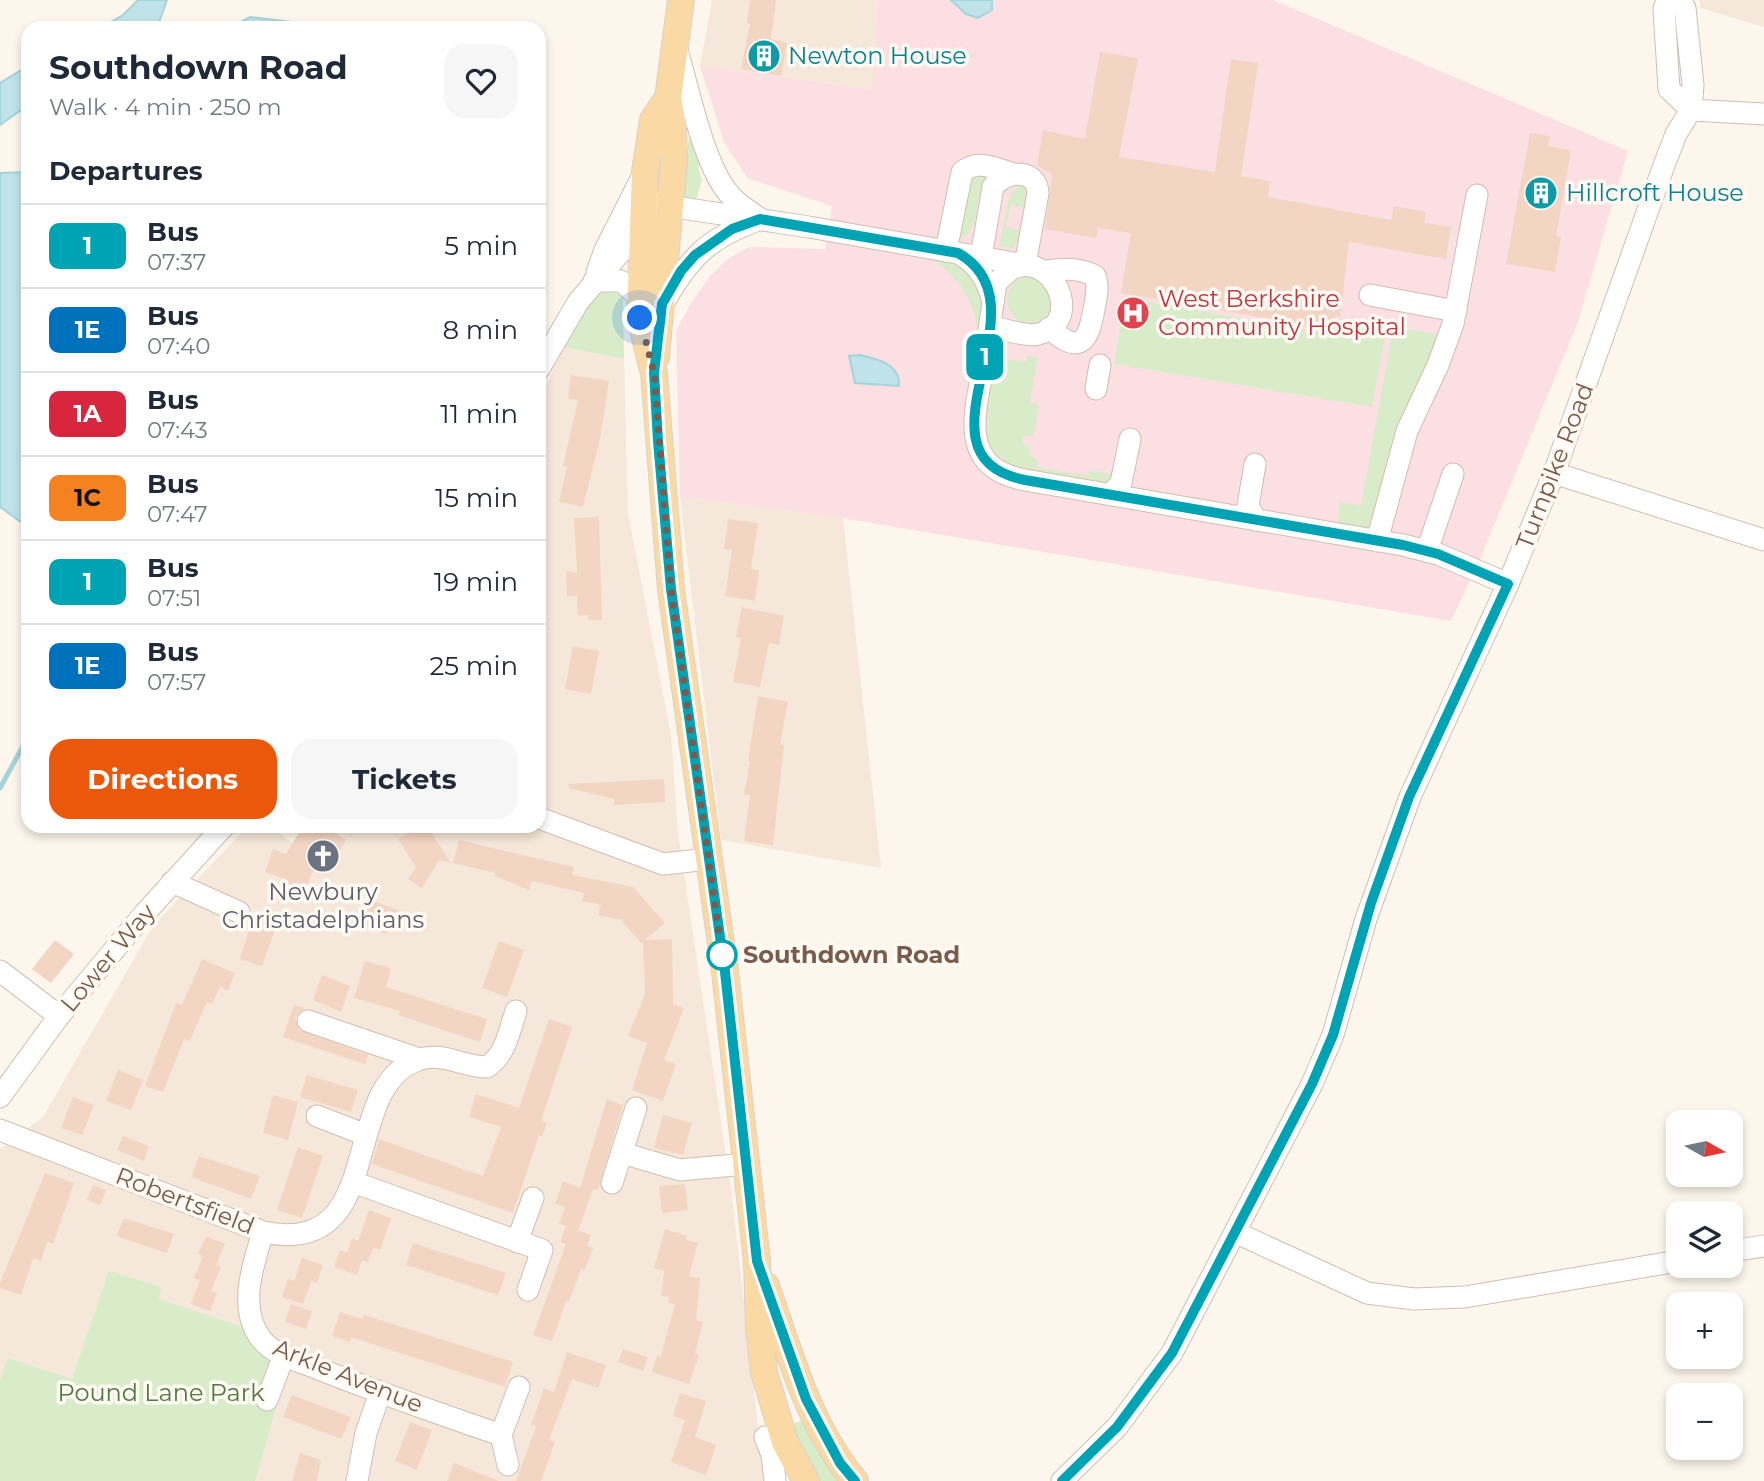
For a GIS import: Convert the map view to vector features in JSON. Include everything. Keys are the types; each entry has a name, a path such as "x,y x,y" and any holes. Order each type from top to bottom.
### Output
{"main road":[{"path":"652,201 672,176 673,127 668,98 681,0"},
{"path":"668,98 653,120 651,301 671,589 725,972 757,1261 759,1329 767,1387 785,1442 806,1481"},
{"path":"757,1261 806,1399 840,1463 855,1481"}],"street":[{"path":"1667,0 1664,9 1669,89 1691,110 1764,114"},
{"name":"Turnpike Road","path":"1062,1481 1117,1427 1172,1353 1237,1233 1323,1058 1377,887 1409,797 1508,584 1554,473 1663,168 1676,134 1691,110 1693,85 1685,8 1679,0"},
{"path":"675,46 698,125 720,182 738,203 760,219"},
{"path":"952,252 962,172 970,165 982,164 1030,177 1038,186 1035,268"},
{"path":"981,257 993,187 1001,177 1011,173"},
{"path":"1377,541 1407,431 1438,365 1456,311 1477,195"},
{"path":"652,201 1035,268 1059,287 1062,298 1057,319 1049,328 1038,334 990,326"},
{"path":"546,354 594,281 652,201"},
{"path":"594,281 605,250 652,201"},
{"path":"594,281 621,281 651,301 695,255 732,229 760,219"},
{"path":"952,252 969,259 984,275 993,304"},
{"path":"1049,328 1065,342 1077,344 1085,340 1091,328 1098,285 1096,276 1067,268 1011,269 1001,276 996,283 975,410 974,436 979,452 988,463 1010,477 1427,551 1508,584"},
{"path":"1370,295 1393,308 1456,311"},
{"path":"1096,389 1100,365"},
{"path":"1111,494 1121,483 1130,439"},
{"path":"1255,464 1248,506 1256,520"},
{"path":"1554,473 1764,540"},
{"path":"1427,551 1452,474"},
{"path":"546,821 663,864 709,859"},
{"name":"Lower Way","path":"0,1097 59,1016 172,882 218,833"},
{"path":"172,882 239,912"},
{"path":"0,971 59,1016"},
{"path":"308,1021 419,1059 436,1057 487,1067 497,1060 504,1049 516,1011"},
{"name":"Robertsfield","path":"0,1130 263,1232 290,1234 316,1228 335,1215 353,1182 366,1135 393,1076 419,1059"},
{"path":"612,1183 636,1108"},
{"path":"317,1116 366,1135"},
{"path":"622,1153 680,1170 746,1164"},
{"path":"353,1182 542,1250 528,1290"},
{"path":"517,1242 533,1198"},
{"name":"Arkle Avenue","path":"263,1232 251,1271 250,1309 263,1341 284,1355 380,1393 501,1435"},
{"path":"1237,1233 1367,1293 1414,1299 1465,1297 1666,1263"},
{"path":"1743,1249 1764,1246"},
{"path":"267,1400 284,1355"},
{"path":"508,1465 501,1435 519,1387"},
{"path":"357,1481 366,1433 380,1393"},
{"path":"765,1437 772,1455 775,1481"}],"shaded area":[{"path":"712,0 878,0 873,89 700,66"},
{"name":"West Berkshire Community Hospital","path":"878,0 1273,0 1628,151 1578,322 1481,557 1451,621 843,518 680,497 676,331 710,276 729,258 749,247 825,249 832,206 747,178 724,142 700,66 872,89"},
{"path":"1700,0 1764,0 1764,27 1700,8"},
{"path":"563,347 624,359 628,513 671,735 678,833 731,1188 764,1481 0,1481 0,1149 43,1117 153,926 241,833 278,833 328,867 345,841 334,833 546,833 546,386"},
{"path":"680,497 843,518 881,868 721,840"}],"green space":[{"path":"690,126 706,161 698,167 702,180 695,203 682,201"},
{"path":"988,175 980,191 973,225 962,239 959,235 971,178"},
{"path":"1019,184 1029,186 1027,208 1011,205 1006,227 1023,231 1013,248 999,246 1009,197"},
{"path":"925,255 955,265 974,279 982,300 978,332 972,307 961,287 946,270"},
{"path":"1030,277 1046,284 1053,300 1046,316 1030,323 1014,316 1007,300 1014,284"},
{"path":"607,290 623,296 624,359 563,347 588,307"},
{"path":"1125,298 1333,334 1337,318 1387,327 1372,407 1114,364"},
{"path":"1393,327 1442,335 1388,457 1373,523 1364,530 1338,525 1339,502 1361,506"},
{"path":"1007,352 1006,359 1026,362 1027,356 1038,357 1030,402 1039,405 1034,434 1023,437 1022,444 1031,447 1029,455 1038,460 1037,467 1088,476 1089,470 1116,474 1110,484 1026,471 1008,463 994,451 985,434 983,406 990,368 995,369 998,356"},
{"name":"Pound Lane Park","path":"109,1271 161,1287 159,1299 243,1327 256,1348 288,1365 255,1481 0,1481 0,1380 8,1358 72,1379"},
{"path":"805,1418 814,1443 838,1481 819,1481 790,1426"}],"water":[{"path":"138,0 167,0 160,21 112,21"},
{"path":"951,0 992,0 992,10 978,18 966,14"},
{"path":"250,17 283,21 243,21"},
{"path":"21,70 21,110 0,125 0,83"},
{"path":"21,172 21,522 0,507 0,173"},
{"path":"860,355 887,364 896,372 899,386 855,383 849,356"}],"building":[{"path":"750,0 776,0 771,39 787,43 781,76 741,69 750,24 747,23"},
{"path":"1100,52 1138,58 1119,157 1215,172 1231,59 1258,63 1241,176 1270,181 1268,197 1391,220 1394,206 1426,212 1424,223 1451,227 1446,259 1349,242 1340,317 1336,316 1333,330 1121,293 1131,233 1098,228 1096,238 1045,229 1052,174 1037,166 1043,130 1085,139"},
{"name":"Hillcroft House","path":"1530,133 1550,136 1548,146 1571,150 1556,236 1561,237 1555,272 1506,264"},
{"path":"571,375 609,381 600,439 583,507 559,502 567,467 563,466 578,400 568,399"},
{"path":"599,517 602,620 588,620 588,615 578,616 577,596 567,596 566,571 577,573 574,518"},
{"path":"728,519 758,523 751,569 759,570 755,601 725,596 732,550 724,549"},
{"path":"742,607 784,616 779,645 769,643 760,687 733,682 741,638 736,637"},
{"path":"573,646 599,651 591,694 565,689"},
{"path":"758,696 788,702 780,744 784,745 773,845 744,841 750,795 744,794"},
{"path":"664,779 665,802 614,805 614,799 568,788 569,784"},
{"path":"299,833 334,833 346,840 328,868 318,861 300,900 281,893 286,879 265,872 273,849 286,854"},
{"path":"407,833 432,833 451,863 439,860 422,888 408,879 416,867 398,839"},
{"path":"459,840 574,867 572,875 633,887 665,923 645,940 672,939 673,1004 684,1008 664,1060 676,1064 663,1101 632,1090 647,1043 628,1036 645,994 643,942 641,943 621,920 598,915 601,905 582,901 584,893 532,881 529,890 495,876 496,873 453,863"},
{"path":"368,899 401,911 394,930 389,928 386,934 359,924"},
{"path":"253,916 277,924 262,966 240,959"},
{"path":"55,940 74,954 51,983 32,969"},
{"path":"499,941 524,950 507,997 482,988"},
{"path":"202,959 235,973 228,991 220,987 212,1004 207,1002 190,1041 184,1039 163,1092 145,1086 176,1003 182,1005"},
{"path":"365,961 391,968 386,987 487,1019 480,1042 398,1015 400,1011 354,998"},
{"path":"322,975 350,986 341,1012 313,1000"},
{"path":"294,1005 305,1008 295,1017 299,1030 368,1055 365,1064 283,1037"},
{"path":"549,1019 572,1027 541,1121 547,1123 542,1136 539,1135 513,1213 372,1164 379,1139 483,1176 501,1127 469,1117 476,1094 519,1108"},
{"path":"118,1070 143,1080 131,1110 106,1101"},
{"path":"307,1075 358,1090 351,1112 300,1097"},
{"path":"273,1095 298,1102 288,1140 263,1133"},
{"path":"73,1097 94,1105 82,1135 61,1128"},
{"path":"607,1099 623,1105 598,1190 593,1189 578,1230 591,1235 587,1246 593,1248 585,1270 581,1269 569,1302 566,1301 552,1341 533,1335 566,1244 560,1242 566,1226 559,1224 565,1207 555,1204 563,1181 580,1188"},
{"path":"663,1115 692,1123 683,1155 654,1148"},
{"path":"123,1136 149,1146 144,1161 117,1150"},
{"path":"298,1147 323,1156 302,1218 277,1210"},
{"path":"199,1156 260,1176 251,1199 191,1177"},
{"path":"45,1173 74,1183 53,1244 47,1242 41,1261 33,1258 21,1295 0,1288 0,1283"},
{"path":"685,1184 688,1210 662,1213 659,1186"},
{"path":"93,1185 106,1190 100,1205 87,1200"},
{"path":"369,1210 391,1218 380,1250 373,1248 368,1262 362,1260 357,1275 334,1267 340,1250 347,1253 352,1238 358,1241"},
{"path":"124,1218 174,1234 167,1253 116,1236"},
{"path":"665,1229 687,1236 686,1240 698,1243 689,1276 700,1278 696,1320 703,1322 695,1353 699,1355 689,1384 652,1372 657,1355 661,1356 675,1304 668,1303 669,1297 661,1296 664,1271 654,1268"},
{"path":"206,1236 225,1244 216,1265 221,1267 211,1291 217,1293 210,1311 191,1304 200,1280 194,1278 203,1256 198,1254"},
{"path":"413,1243 506,1273 498,1295 406,1265"},
{"path":"302,1258 323,1265 317,1283 311,1281 303,1304 282,1297 288,1279 294,1281"},
{"path":"291,1304 312,1311 306,1329 285,1322"},
{"path":"340,1312 363,1319 364,1315 513,1362 505,1387 351,1337 350,1342 332,1336"},
{"path":"623,1349 648,1357 643,1371 618,1362"},
{"path":"567,1352 606,1365 598,1388 572,1379 549,1440 555,1442 541,1481 516,1481 536,1427 531,1425 544,1388 554,1392"},
{"path":"680,1393 706,1401 695,1437 716,1445 706,1475 671,1462 685,1420 673,1416"},
{"path":"292,1395 351,1417 341,1439 283,1417"},
{"path":"410,1422 432,1430 417,1470 395,1461"},
{"path":"300,1453 321,1460 317,1481 292,1481"},
{"path":"454,1463 497,1480 497,1481 447,1481"}],"waterway":[{"path":"0,788 21,750"}],"bus line":[{"name":"1","path":"855,1481 840,1463 806,1399 757,1261 725,972 671,589 658,441 654,373 662,304 681,271 704,247 732,229 760,219 958,253 975,265 984,275 993,304 975,410 974,436 979,452 999,472 1025,480 1403,545 1438,554 1508,584 1409,797 1371,903 1333,1035 1312,1084 1172,1353 1117,1427 1062,1481"}],"place":[{"name":"Newton House","path":"764,56"},
{"name":"Hillcroft House","path":"1541,193"},
{"name":"West Berkshire Community Hospital","path":"1133,313"},
{"name":"Newbury Christadelphians","path":"323,856"},
{"name":"Southdown Road","path":"722,955"}],"route":[{"path":"640,318 654,373 671,589 722,955"}]}
